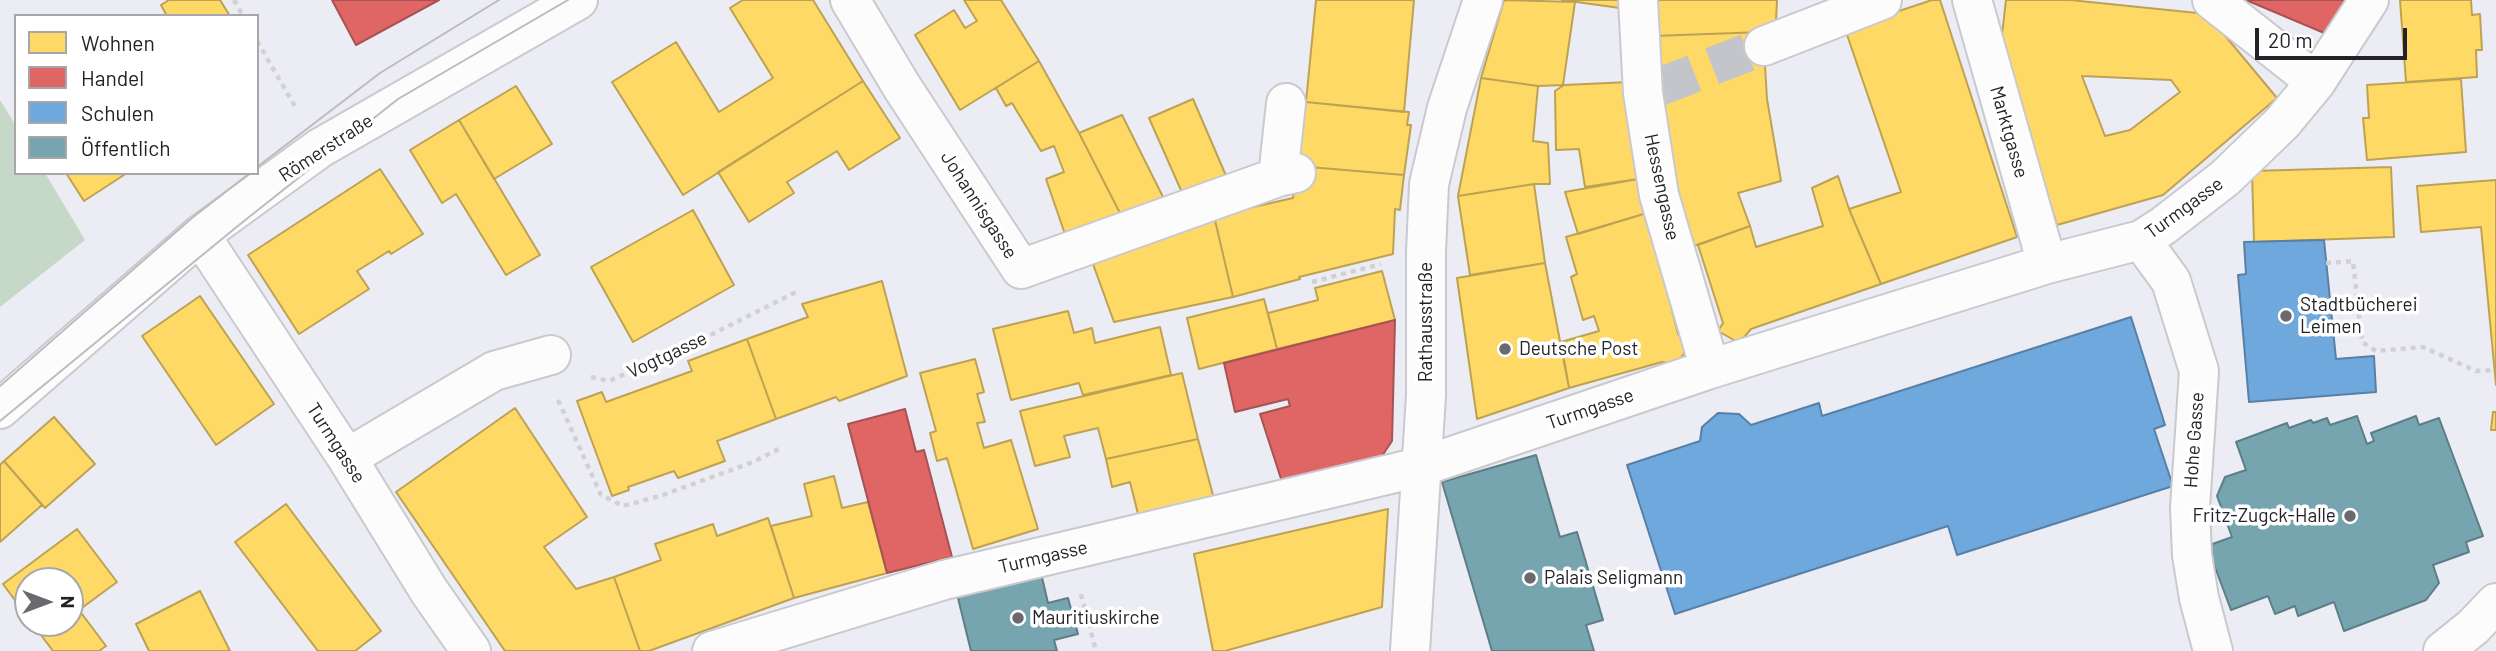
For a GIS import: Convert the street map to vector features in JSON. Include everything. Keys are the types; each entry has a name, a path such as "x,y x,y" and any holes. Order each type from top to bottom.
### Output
{"street":[{"name":"Römerstraße","path":"0,409 200,235 320,148 578,0"},
{"name":"Johannisgasse","path":"850,0 902,87 1021,269 1287,175 1286,103"},
{"name":"Rathausstraße","path":"1409,651 1427,344 1426,252 1429,184 1447,108 1483,0"},
{"name":"Hessengasse","path":"1638,0 1651,90 1659,195 1710,369"},
{"path":"1764,46 1882,0"},
{"name":"Marktgasse","path":"1972,0 2047,264"},
{"path":"2212,0 2316,82"},
{"name":"Turmgasse","path":"712,651 944,580 1420,467 1710,369 2047,264 2141,240 2225,178 2282,123 2316,82 2369,0"},
{"name":"Turmgasse","path":"200,235 347,458 429,592 471,651"},
{"name":"Hohe Gasse","path":"2141,240 2171,281 2199,371 2190,519 2199,598 2213,651"},
{"path":"347,458 494,371 551,355"},
{"path":"2443,651 2473,627 2496,603"}],"path":[{"path":"259,44 320,148"},
{"path":"1312,282 1426,252"},
{"path":"2326,263 2353,261 2362,342 2376,351 2423,347 2476,371 2494,370"},
{"name":"Vogtgasse","path":"551,355 576,373 609,381 699,341 800,290"},
{"path":"551,355 557,397 595,483 601,495 623,506 663,495 740,467 783,447"},
{"path":"1068,551 1096,651"}],"green space":[{"path":"0,100 14,123 14,175 46,175 85,240 0,307"}],"building: Wohnen":[{"path":"169,0 220,0 229,14 166,14 161,5"},
{"path":"743,0 813,0 863,81 683,195 612,82 676,42 719,112 773,78 730,8"},
{"path":"964,0 1001,0 1039,61 960,110 915,35 954,10 965,28 977,21"},
{"path":"1316,0 1414,0 1404,112 1306,102"},
{"path":"1504,0 1575,2 1563,85 1538,86 1481,78"},
{"path":"1562,0 1621,0 1620,8"},
{"path":"1654,0 1777,0 1776,22 1763,32 1653,36"},
{"path":"1932,0 1940,0 2017,237 1881,284 1849,209 1901,192 1845,29"},
{"path":"2006,0 2070,0 2207,14 2277,98 2163,195 2057,225 2006,63 1999,61","holes":["2082,76 2171,80 2180,92 2130,130 2105,136"]},
{"path":"2400,0 2471,0 2472,15 2480,14 2482,50 2476,50 2477,77 2406,82"},
{"path":"1763,32 1767,99 1781,181 1738,193 1750,226 1691,247 1667,157 1653,36"},
{"path":"1039,61 1123,219 1067,240 1046,179 1064,172 1054,146 1041,151 1012,103 1006,106 996,88"},
{"path":"1481,78 1538,86 1533,141 1548,143 1550,184 1458,196"},
{"path":"2461,79 2466,152 2367,160 2363,118 2369,118 2367,85"},
{"path":"863,81 900,138 849,170 837,151 787,182 794,193 749,222 718,172"},
{"path":"1630,82 1638,179 1585,187 1579,149 1556,150 1555,91 1564,85"},
{"path":"516,86 552,144 494,179 459,120"},
{"path":"1193,99 1227,178 1184,197 1149,118"},
{"path":"1306,102 1409,112 1407,125 1411,125 1404,175 1297,166"},
{"path":"1122,115 1166,203 1123,219 1079,133"},
{"path":"459,120 540,255 506,275 456,194 442,203 410,150"},
{"path":"1297,166 1404,175 1400,210 1395,209 1393,254 1299,277 1300,279 1233,297 1214,216 1293,198"},
{"path":"2391,167 2394,237 2254,242 2252,171"},
{"path":"380,169 423,234 357,271 369,289 299,334 248,255"},
{"path":"67,175 124,175 84,201"},
{"path":"1838,176 1881,284 1751,329 1739,343 1718,331 1723,323 1698,245 1750,226 1756,247 1823,226 1812,188"},
{"path":"1638,179 1647,213 1578,234 1565,192"},
{"path":"2496,180 2496,385 2481,227 2421,232 2417,186"},
{"path":"1534,184 1545,263 1470,275 1458,196"},
{"path":"693,210 734,285 633,342 591,267"},
{"path":"1647,213 1678,334 1686,343 1684,354 1675,364 1662,362 1569,388 1561,342 1599,331 1594,316 1583,320 1571,277 1577,274 1566,237"},
{"path":"1214,216 1233,297 1114,322 1093,264"},
{"path":"1545,263 1569,388 1477,419 1457,278"},
{"path":"1382,271 1395,320 1277,349 1268,313 1318,300 1315,288"},
{"path":"882,281 907,376 839,401 836,397 776,419 747,339 808,317 802,304"},
{"path":"200,296 274,404 216,445 142,336"},
{"path":"1264,299 1277,349 1199,369 1187,318"},
{"path":"1068,311 1074,333 1092,328 1095,343 1160,327 1171,375 1083,395 1079,383 1011,400 993,329"},
{"path":"747,339 776,419 717,441 725,461 678,478 674,471 628,487 629,490 612,496 577,401 602,392 606,402 692,371 688,361"},
{"path":"975,359 984,392 977,394 985,422 977,423 984,448 1011,440 1038,529 973,549 947,458 937,461 930,433 936,431 920,373"},
{"path":"1182,373 1198,439 1106,459 1098,428 1064,436 1070,457 1035,466 1020,411"},
{"path":"515,408 587,517 544,547 576,589 614,577 640,651 505,651 396,492"},
{"path":"2493,412 2496,412 2496,430 2491,430"},
{"path":"54,417 95,464 45,508 4,461"},
{"path":"1198,439 1214,499 1139,518 1130,482 1112,487 1106,459"},
{"path":"4,461 42,505 0,542 0,465"},
{"path":"834,476 842,508 868,502 887,573 794,598 771,526 812,516 804,484"},
{"path":"286,504 381,631 355,651 318,651 235,542"},
{"path":"1388,509 1382,607 1225,651 1213,651 1194,554"},
{"path":"768,518 794,598 649,651 640,651 614,577 661,560 655,544 713,524 717,536"},
{"path":"77,529 117,582 84,606 84,567 26,567"},
{"path":"14,576 14,599 3,584"},
{"path":"200,591 230,651 149,651 136,624"},
{"path":"84,617 106,646 99,651 53,651 42,637 84,637"}],"building: Handel":[{"path":"332,0 439,0 356,45"},
{"path":"2246,0 2344,0 2329,35"},
{"path":"1395,320 1392,441 1382,456 1284,488 1260,414 1290,406 1288,399 1235,412 1224,363"},
{"path":"905,409 916,452 924,450 952,557 887,573 848,424"}],"building: Schulen":[{"name":"Stadtbücherei Leimen","path":"2324,240 2336,359 2374,356 2376,392 2249,402 2238,275 2246,274 2244,242"},
{"path":"2131,317 2165,425 2154,429 2173,486 1957,555 1948,526 1675,614 1627,465 1700,441 1702,427 1718,413 1739,414 1751,425 1819,403 1822,416"}],"building: Öffentlich":[{"name":"Fritz-Zugck-Halle","path":"2357,416 2367,444 2374,441 2371,433 2416,416 2419,425 2439,418 2483,536 2466,542 2469,552 2433,565 2439,583 2426,600 2344,631 2334,602 2298,616 2295,606 2275,614 2268,596 2231,610 2207,546 2232,537 2217,496 2225,477 2246,470 2236,442 2287,423 2289,428 2311,420 2313,423 2327,418 2330,425"},
{"name":"Palais Seligmann","path":"1536,455 1560,537 1577,532 1603,620 1586,625 1594,651 1492,651 1442,482"},
{"name":"Mauritiuskirche","path":"1041,573 1048,603 1068,598 1078,634 1054,640 1057,651 971,651 957,594"}],"tunnel":[{"path":"1659,87 1764,46"}],"tram line":[{"path":"259,165 380,73 499,0"},
{"path":"0,421 398,99 568,0"},
{"path":"0,386 192,218 247,175"}],"place":[{"name":"Stadtbücherei Leimen","path":"2286,316"},
{"name":"Deutsche Post","path":"1505,349"},
{"name":"Fritz-Zugck-Halle","path":"2350,516"},
{"name":"Palais Seligmann","path":"1530,578"},
{"name":"Mauritiuskirche","path":"1018,618"}]}
